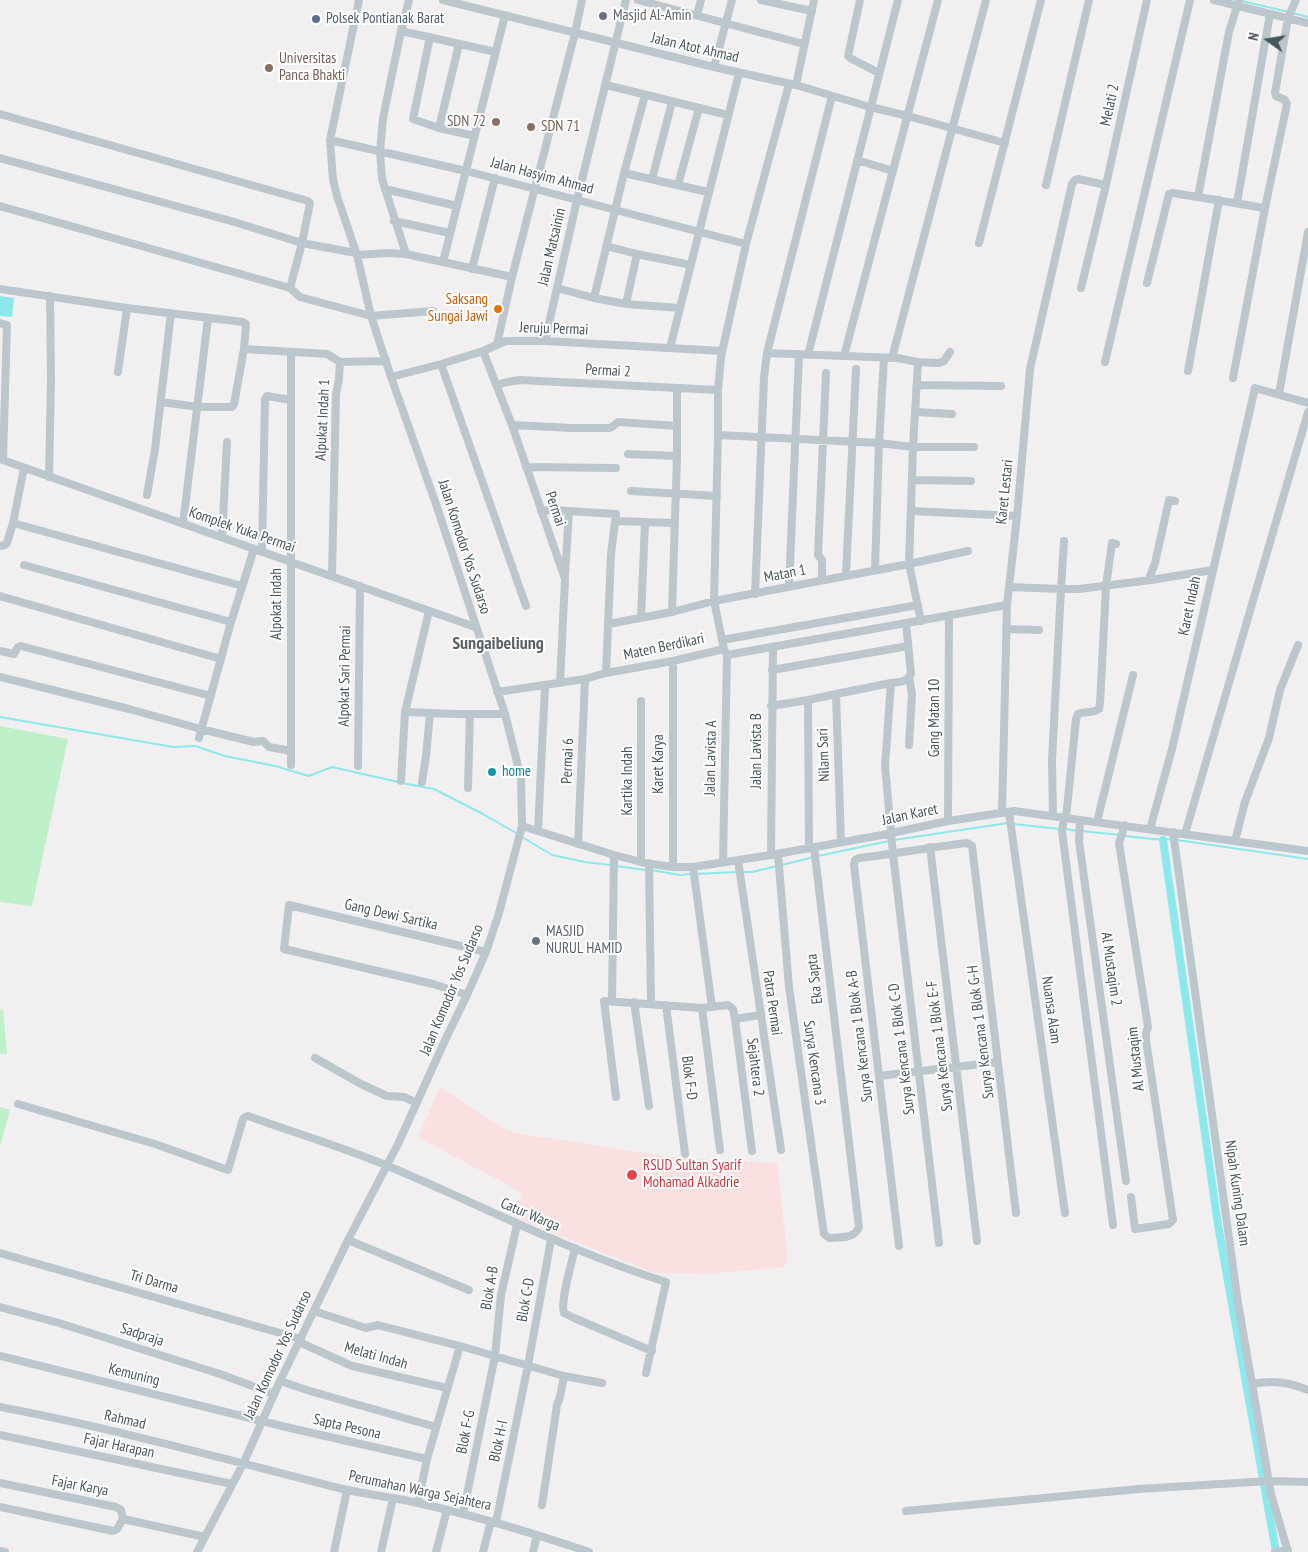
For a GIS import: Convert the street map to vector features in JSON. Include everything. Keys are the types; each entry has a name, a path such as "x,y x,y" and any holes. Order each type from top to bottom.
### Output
{"street":[{"name":"Jalan Komodor Yos Sudarso","path":"197,1552 243,1464 280,1381 348,1240 387,1166 467,995 486,952 499,913 522,827 521,778 505,714 437,507 371,316 356,254 332,179 330,140 359,0"},
{"path":"406,254 382,179 380,152 383,118 409,0"},
{"name":"Jalan Atot Ahmad","path":"443,0 471,3 505,15 792,85 870,108 908,116 1005,143"},
{"path":"497,344 512,276 536,189 582,0"},
{"name":"Jalan Matsainin","path":"544,341 626,0"},
{"path":"638,0 671,4 697,15 804,44"},
{"path":"697,15 701,0"},
{"path":"714,67 732,0"},
{"path":"762,0 812,11"},
{"name":"Jalan Lavista A","path":"723,862 725,652 714,601 718,390 722,351 746,244 804,44 814,0"},
{"path":"860,0 848,56 879,73"},
{"path":"808,355 898,0"},
{"path":"844,356 938,0"},
{"path":"875,570 879,444 888,358 986,0"},
{"path":"979,243 1041,0"},
{"path":"1046,185 1089,0"},
{"name":"Melati 2","path":"1082,288 1147,0"},
{"path":"1105,362 1190,0"},
{"path":"1214,0 1238,3 1270,14 1290,15 1308,23"},
{"path":"1233,378 1287,104 1285,100 1276,96 1275,93 1290,15 1296,0"},
{"path":"1198,197 1229,32 1238,3"},
{"path":"1237,203 1270,14"},
{"path":"443,262 505,15"},
{"path":"401,31 496,52"},
{"path":"430,38 412,117 414,120 439,128 474,136"},
{"path":"439,128 459,44"},
{"path":"670,348 738,73"},
{"path":"606,85 728,115"},
{"path":"594,298 624,172 645,95"},
{"path":"755,594 764,377 767,353 832,96"},
{"path":"652,179 672,102"},
{"path":"678,185 699,108"},
{"path":"0,114 305,199 310,202 302,244 290,288"},
{"name":"Jalan Hasyim Ahmad","path":"330,140 466,171 746,244"},
{"path":"0,158 231,221 302,244 356,254 406,254 512,276"},
{"path":"857,160 893,171"},
{"path":"624,172 708,192"},
{"path":"472,268 494,178"},
{"name":"Karet Lestari","path":"1007,813 1007,605 1032,357 1072,184 1078,179 1106,185"},
{"path":"385,189 457,206"},
{"path":"1148,283 1169,194 1265,208"},
{"path":"1188,371 1219,200"},
{"path":"0,206 290,288 300,296 371,316 434,311"},
{"path":"394,221 450,233"},
{"path":"1308,232 1279,394 1308,403"},
{"path":"606,246 690,266"},
{"path":"626,304 637,254"},
{"path":"557,288 626,304 680,308"},
{"path":"0,289 246,323 244,349 234,404 229,407 198,407 161,402"},
{"path":"49,476 50,296"},
{"path":"118,372 127,308"},
{"path":"147,495 161,402 171,313"},
{"path":"184,524 208,318"},
{"path":"0,323 7,325 2,460"},
{"name":"Jeruju Permai","path":"391,377 441,364 506,341 544,341 722,351"},
{"name":"Alpukat Indah 1","path":"244,349 327,354 340,362 336,394 332,576"},
{"name":"Permai","path":"483,350 512,425 565,579 560,683"},
{"path":"767,353 888,358 939,363 950,352"},
{"name":"Alpokat Indah","path":"291,353 291,765"},
{"path":"789,587 799,354"},
{"path":"340,362 386,361"},
{"path":"918,362 909,564 922,621"},
{"path":"441,364 526,606"},
{"path":"846,575 856,369"},
{"path":"822,580 822,560 818,555 826,373"},
{"name":"Permai 2","path":"497,385 520,380 718,390"},
{"path":"917,385 1001,386"},
{"name":"Karet Indah","path":"1150,829 1172,749 1255,388 1279,394"},
{"path":"672,612 677,456 677,389"},
{"path":"262,552 265,398 267,396 291,400"},
{"path":"915,412 952,414"},
{"path":"1185,834 1308,412"},
{"path":"512,425 609,428 618,422 677,426"},
{"path":"718,435 913,447 974,446"},
{"path":"222,537 227,442"},
{"path":"628,454 677,456"},
{"name":"Komplek Yuka Permai","path":"2,460 476,627"},
{"path":"526,467 616,468"},
{"path":"0,546 7,543 24,468"},
{"path":"912,480 971,481"},
{"path":"631,491 717,496"},
{"path":"1151,580 1150,576 1155,564 1169,500 1176,501"},
{"path":"541,511 616,514 611,554 606,673"},
{"path":"565,579 569,511"},
{"path":"911,511 1017,516"},
{"path":"616,521 674,523"},
{"path":"641,617 645,522"},
{"path":"13,523 242,586"},
{"path":"1053,816 1052,760 1064,542"},
{"path":"1113,1225 1062,831 1076,719 1080,713 1094,712 1098,709 1106,586 1112,543 1116,544"},
{"path":"198,738 254,549"},
{"name":"Matan 1","path":"608,624 968,551"},
{"path":"24,565 231,622"},
{"path":"1009,587 1079,589 1212,570"},
{"name":"Alpokat Sari Permai","path":"358,766 360,586"},
{"path":"0,597 221,659"},
{"path":"722,640 918,605"},
{"name":"Maten Berdikari","path":"497,692 585,679 606,673 725,652 773,648 1007,605"},
{"path":"401,781 405,712 429,611"},
{"name":"Gang Matan 10","path":"948,821 950,615"},
{"path":"906,623 911,674 909,677 912,694 909,745"},
{"path":"1006,629 1039,630"},
{"path":"1235,841 1245,802 1269,738 1280,690 1298,645"},
{"path":"0,651 14,654 18,647 21,646 211,696"},
{"path":"772,670 908,646"},
{"name":"Jalan Lavista B","path":"773,648 771,706 776,856"},
{"name":"Karet Karya","path":"672,867 673,661"},
{"path":"1097,822 1133,675"},
{"path":"0,677 254,742 263,741 269,747 291,751"},
{"path":"771,706 905,681 909,677"},
{"name":"Permai 6","path":"578,844 585,679"},
{"name":"Surya Kencana 1 Blok C-D","path":"891,683 885,766 891,835 939,1243"},
{"path":"538,831 545,686"},
{"name":"Nilam Sari","path":"836,694 841,842"},
{"name":"Eka Sapta","path":"808,700 812,848 816,865 859,1227"},
{"name":"Kartika Indah","path":"641,701 646,864 649,880 650,1004"},
{"path":"405,712 505,714"},
{"path":"422,782 430,713"},
{"path":"468,788 470,714"},
{"name":"Jalan Karet","path":"522,827 614,857 646,864 693,869 723,862 738,862 776,856 841,842 891,835 948,821 1022,811 1080,823 1097,822 1308,851"},
{"name":"Nuansa Alam","path":"1007,813 1065,1213"},
{"name":"Al Mustaqim 2","path":"1080,823 1079,840 1126,1181"},
{"name":"Al Mustaqim","path":"1124,827 1119,843 1148,1027 1146,1040 1173,1220 1169,1224 1135,1228 1131,1196"},
{"name":"Nipah Kuning Dalam","path":"1173,833 1237,1293 1266,1481 1271,1494 1283,1551"},
{"name":"Surya Kencana 1 Blok A-B","path":"899,1246 854,865 855,860 859,858 893,852 967,843 971,844 974,848"},
{"name":"Surya Kencana 1 Blok E-F","path":"930,847 977,1241"},
{"name":"Surya Kencana 1 Blok G-H","path":"974,848 1016,1213"},
{"name":"Surya Kencana 3","path":"776,856 789,987 824,1234 829,1238 853,1235 858,1231 859,1227"},
{"path":"614,857 612,1001 606,1000 603,1003 616,1097"},
{"name":"Patra Permai","path":"738,862 781,1150"},
{"path":"693,869 712,1007"},
{"name":"Gang Dewi Sartika","path":"467,995 433,984 284,949 289,905 486,952"},
{"name":"Sejahtera 2","path":"612,1001 702,1008 731,1006 735,1019 752,1151"},
{"path":"634,1002 648,1106"},
{"name":"Blok F-D","path":"666,1005 685,1154"},
{"path":"702,1008 720,1150"},
{"path":"735,1019 760,1015"},
{"path":"315,1058 361,1084 387,1096 404,1097 417,1103"},
{"path":"879,1076 998,1062"},
{"name":"Catur Warga","path":"18,1104 154,1144 227,1170 243,1120 246,1116 387,1166 551,1240 634,1272 666,1282 652,1351"},
{"name":"Blok A-B","path":"495,1356 501,1295 517,1225"},
{"path":"348,1240 469,1290"},
{"name":"Blok C-D","path":"528,1365 551,1240"},
{"path":"575,1248 564,1298 564,1312 652,1351 646,1373"},
{"name":"Tri Darma","path":"0,1253 300,1340"},
{"name":"Sadpraja","path":"0,1307 59,1322 220,1374 274,1394"},
{"path":"314,1310 366,1328 378,1325 564,1376 602,1383"},
{"name":"Melati Indah","path":"300,1340 352,1366 447,1388"},
{"path":"418,1503 427,1459 460,1346"},
{"name":"Kemuning","path":"0,1356 262,1420"},
{"name":"Blok F-G","path":"463,1514 495,1356"},
{"name":"Blok H-I","path":"483,1552 493,1522 528,1365"},
{"path":"542,1504 556,1405 560,1397 564,1376"},
{"path":"280,1381 436,1427"},
{"path":"1252,1384 1276,1381 1308,1390"},
{"name":"Rahmad","path":"0,1407 48,1416 194,1450 243,1464"},
{"name":"Sapta Pesona","path":"262,1420 427,1459"},
{"name":"Fajar Harapan","path":"0,1435 232,1484"},
{"name":"Perumahan Warga Sejahtera","path":"243,1464 347,1490 418,1503 463,1514 537,1535 584,1551"},
{"path":"906,1511 1139,1489 1266,1481 1308,1482"},
{"name":"Fajar Karya","path":"0,1484 116,1507 121,1510 123,1519 204,1537"},
{"path":"334,1552 347,1490"},
{"path":"381,1552 393,1498"},
{"path":"0,1507 113,1531 118,1529 123,1519"},
{"path":"436,1552 447,1510"},
{"path":"533,1552 537,1535"},
{"path":"0,1551 5,1552"}],"shaded area":[{"name":"RSUD Sultan Syarif Mohamad Alkadrie","path":"440,1087 503,1128 516,1133 671,1157 777,1163 788,1259 784,1267 708,1274 655,1273 515,1218 522,1193 418,1137"}],"green space":[{"path":"0,726 68,739 32,906 0,902"},
{"path":"0,1010 3,1010 7,1055 0,1053"},
{"path":"0,1107 10,1110 0,1146"}],"water":[{"path":"0,296 14,298 12,317 0,316"}],"waterway":[{"path":"1242,1 1289,12"},
{"path":"1293,13 1308,17"},
{"path":"0,717 173,747 195,746 225,756 275,766 309,776 332,767 398,782"},
{"path":"402,783 434,789 518,834"},
{"path":"894,840 1008,823"},
{"path":"1013,824 1060,829"},
{"path":"1065,829 1078,831"},
{"path":"1082,831 1120,835"},
{"path":"1125,836 1163,840 1172,839"},
{"path":"522,837 552,855 611,865"},
{"path":"1163,840 1218,1225 1276,1552"},
{"path":"1177,840 1308,859"},
{"path":"818,856 889,841"},
{"path":"782,865 814,857"},
{"path":"616,866 646,870"},
{"path":"743,872 752,872 777,866"},
{"path":"651,870 680,875 691,874"},
{"path":"695,874 738,872"}],"place":[{"name":"Masjid Al-Amin","path":"603,16"},
{"name":"Polsek Pontianak Barat","path":"316,19"},
{"name":"Universitas Panca Bhakti","path":"269,68"},
{"name":"SDN 72","path":"496,122"},
{"name":"SDN 71","path":"531,127"},
{"name":"Saksang Sungai Jawi","path":"498,309"},
{"name":"home","path":"492,772"},
{"name":"MASJID NURUL HAMID","path":"536,941"},
{"name":"RSUD Sultan Syarif Mohamad Alkadrie","path":"632,1175"}],"district":[{"name":"Sungaibeliung","path":"498,644"}]}
